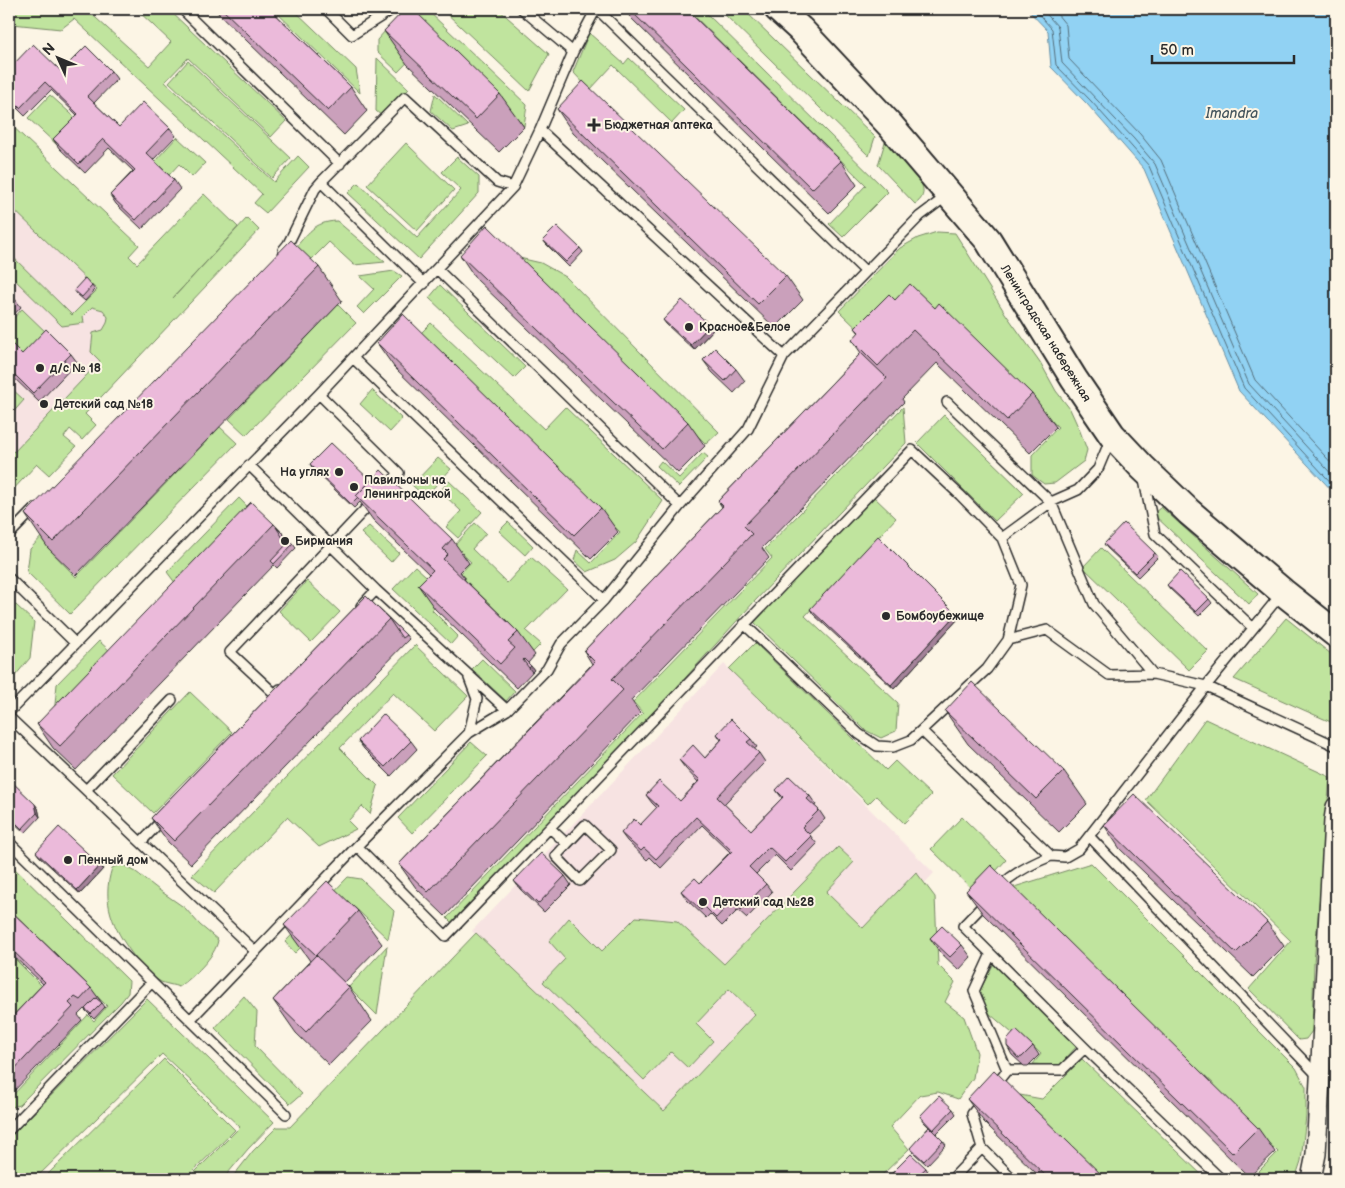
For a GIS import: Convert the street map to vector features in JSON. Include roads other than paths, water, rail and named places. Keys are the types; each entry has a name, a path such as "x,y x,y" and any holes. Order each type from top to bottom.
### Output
{"main road":[{"name":"Ленинградская набережная","path":"778,9 800,29 890,125 988,240 1074,379 1112,435 1189,512 1283,592 1336,634"}],"street":[{"path":"1311,1179 1316,1154 1333,830 1336,807"}],"lane":[{"path":"182,9 340,164"},
{"path":"326,9 352,35 393,9"},
{"path":"522,9 573,52"},
{"path":"9,712 353,358 513,187 540,130 573,52 596,9 865,271"},
{"path":"274,258 288,244 314,189 405,97 497,182 513,187"},
{"path":"540,130 784,356"},
{"path":"321,182 424,284"},
{"path":"190,1020 357,846 470,733 507,710 546,669 561,644 604,600 680,506 748,429 784,356 920,216 950,194"},
{"path":"437,269 680,506"},
{"path":"353,358 604,600"},
{"path":"288,680 275,694 230,652 399,474 318,394"},
{"path":"947,402 1051,502 1094,604 1153,674"},
{"path":"1002,538 1051,502 1078,490 1098,469 1112,435"},
{"path":"357,846 446,936 744,624 912,450 1002,538 1021,585 1008,640 987,669 922,731 911,740 893,747 877,746 859,734 744,624"},
{"path":"249,465 376,590 507,710"},
{"path":"1142,467 1155,534 1253,628"},
{"path":"9,535 42,500"},
{"path":"9,578 75,643"},
{"path":"356,610 376,590"},
{"path":"1221,1179 1085,1048 963,926 1008,878 1050,856 1064,857 1079,849 1206,686 1283,592"},
{"path":"1008,640 1048,630 1109,675 1153,674 1206,686 1336,746"},
{"path":"467,673 477,699 470,733"},
{"path":"86,790 172,700"},
{"path":"9,717 256,952"},
{"path":"922,731 1050,856"},
{"path":"141,842 168,813"},
{"path":"586,825 610,850 580,881 556,856 567,844 586,825"},
{"path":"550,828 567,844"},
{"path":"1089,836 1320,1077"},
{"path":"9,842 286,1114"},
{"path":"991,954 974,991 1007,1070"},
{"path":"9,1130 151,983"},
{"path":"1007,1070 1062,1070 1085,1048"},
{"path":"1007,1070 972,1114 982,1148 1013,1179"},
{"path":"952,1179 982,1148"}],"water":[{"name":"Imandra","path":"1027,9 1336,9 1336,495 1239,391 1144,169 1087,104 1051,67 1048,31"}],"place":[{"name":"Бюджетная аптека","path":"594,125"},
{"name":"Красное&Белое","path":"689,327"},
{"name":"д/с № 18","path":"40,368"},
{"name":"Детский сад №18","path":"44,404"},
{"name":"На углях","path":"339,472"},
{"name":"Павильоны на Ленинградской","path":"354,487"},
{"name":"Бирмания","path":"285,541"},
{"name":"Бомбоубежище","path":"886,616"},
{"name":"Пенный дом","path":"68,860"},
{"name":"Детский сад №28","path":"703,902"}]}
